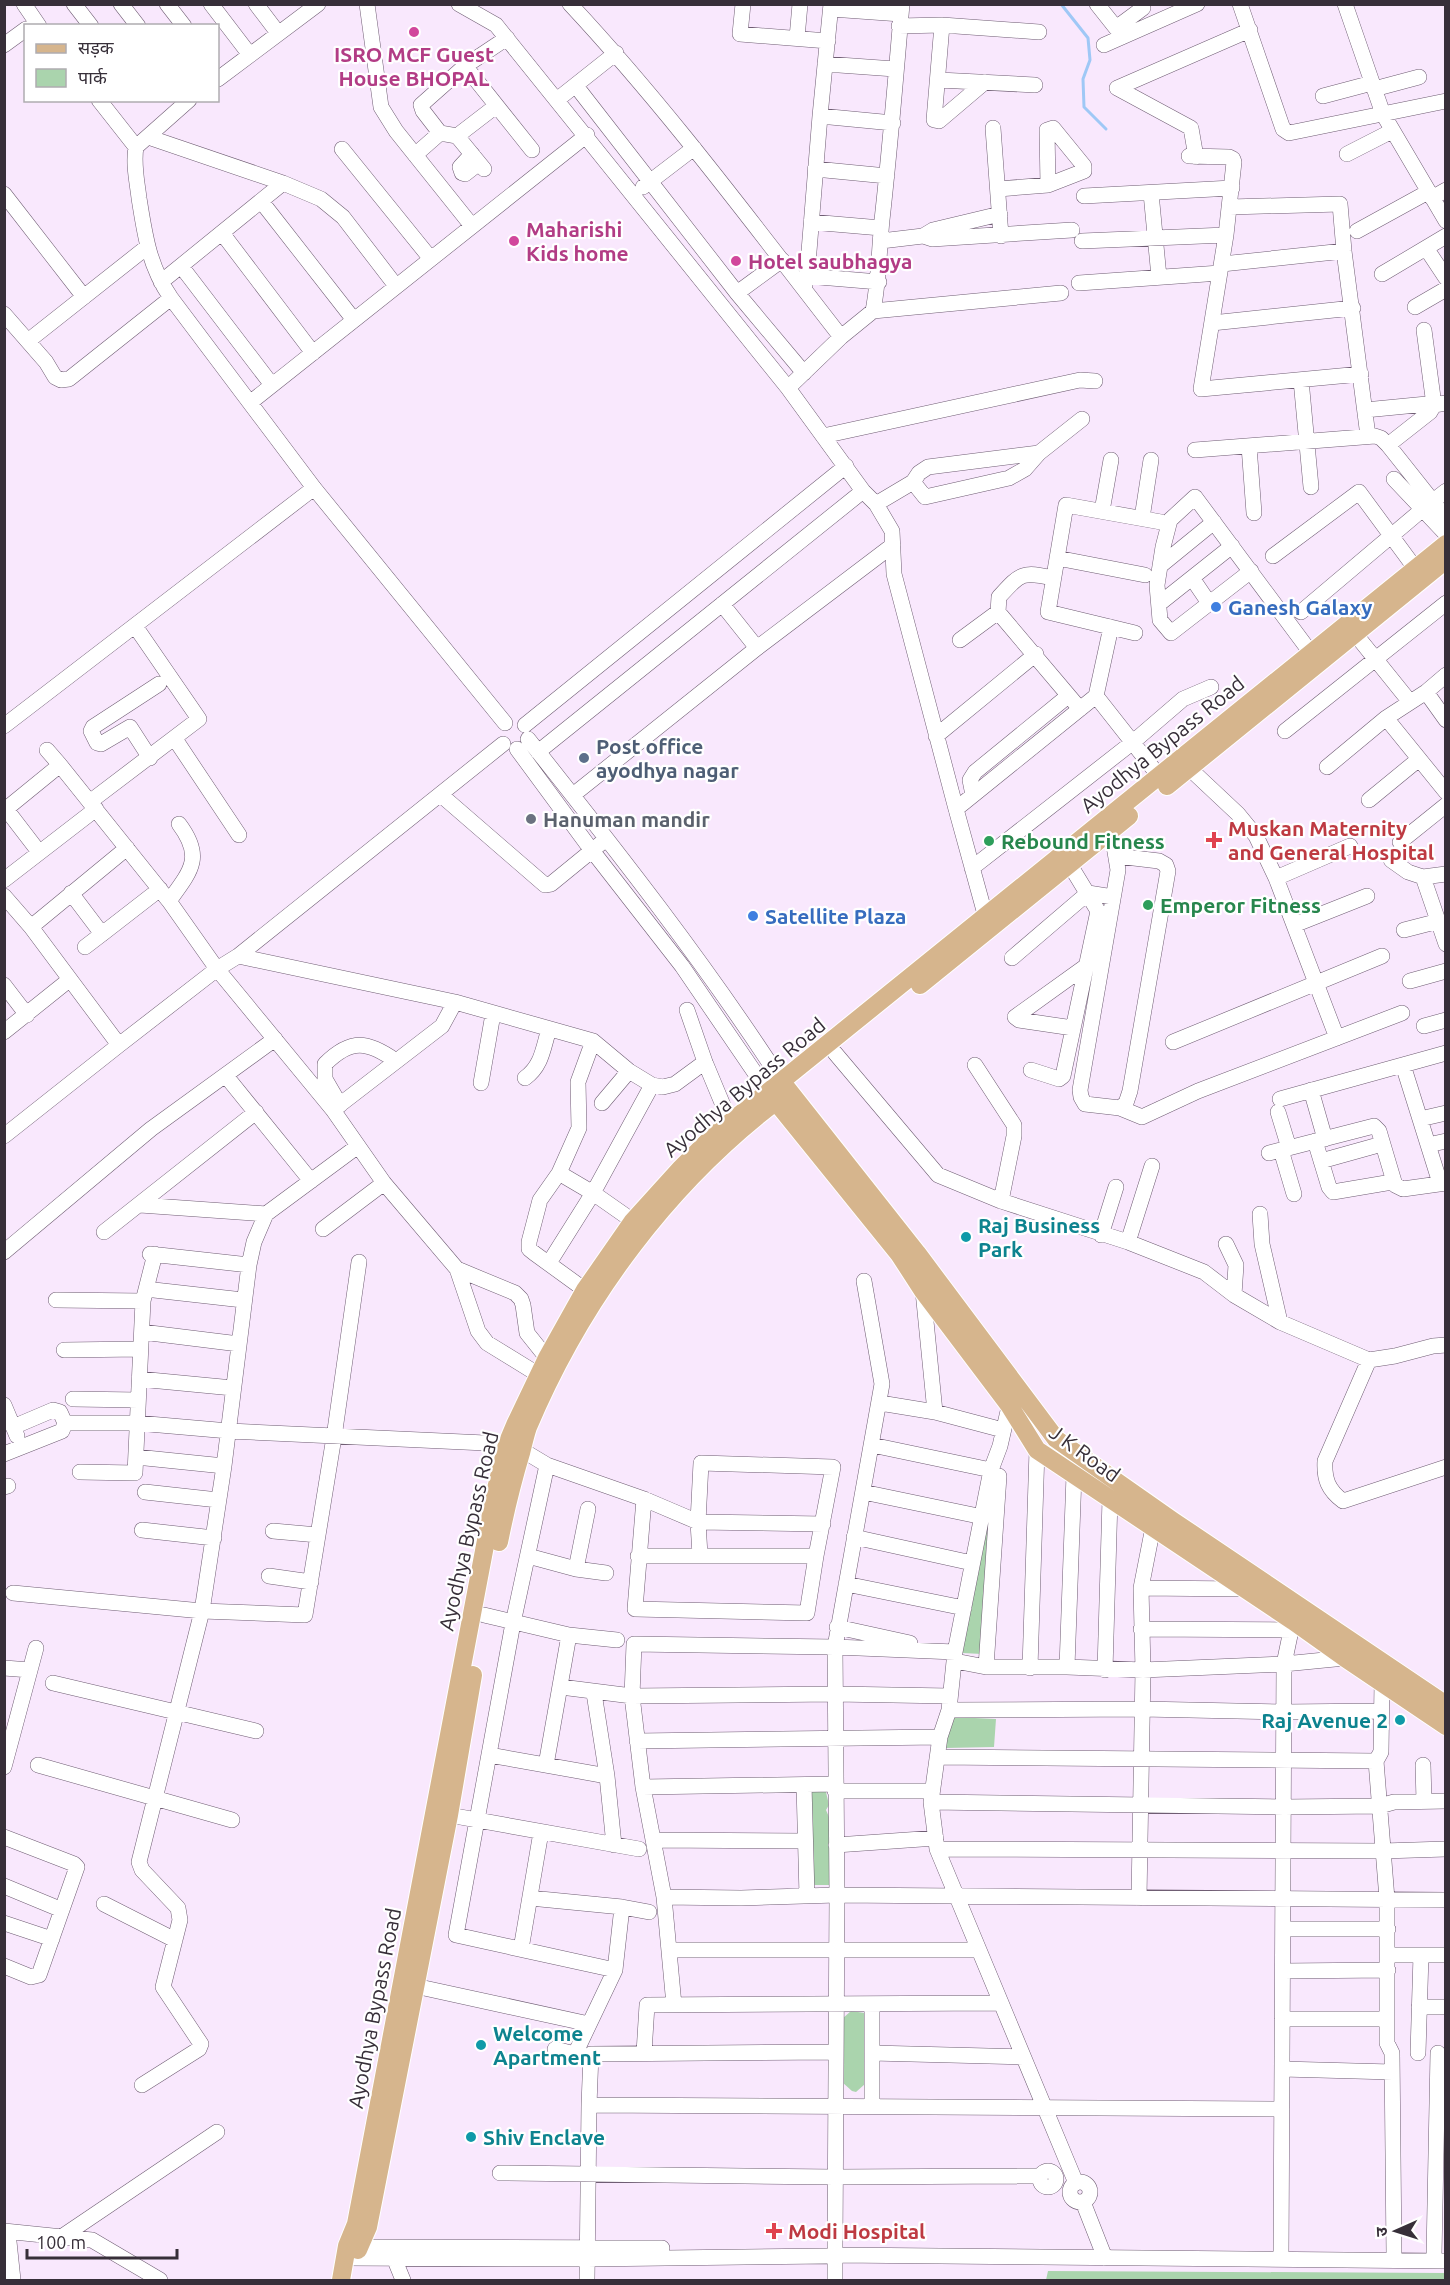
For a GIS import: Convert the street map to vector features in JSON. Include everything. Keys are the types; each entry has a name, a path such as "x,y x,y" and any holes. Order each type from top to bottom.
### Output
{"main road":[{"name":"Ayodhya Bypass Road","path":"352,2280 352,2253 356,2224 508,1497 514,1447 527,1430 556,1368 606,1282 662,1208 690,1176 778,1092 987,923 1070,865 1189,768 1351,629 1415,568 1446,544"},
{"name":"Ayodhya Bypass Road","path":"340,2280 352,2253 368,2227 415,1986 441,1813 495,1493 543,1367 585,1290 633,1221 681,1168 730,1122 835,1053 1159,776 1311,653 1351,629 1446,560"},
{"name":"J K Road","path":"778,1092 923,1291 987,1361 1015,1385 1056,1439 1345,1658 1446,1726"},
{"name":"J K Road","path":"778,1092 917,1253 987,1361 1009,1405 1036,1450 1244,1589 1301,1624 1446,1705"}],"street":[{"path":"74,4 89,24"},
{"path":"121,4 136,24"},
{"path":"167,4 182,24"},
{"path":"212,4 250,55"},
{"path":"256,4 278,33"},
{"path":"220,73 250,55 278,33 299,10 318,4"},
{"path":"367,4 381,107 396,132 472,226"},
{"path":"459,4 496,25 558,99 788,388 863,491 876,504 892,531 894,574 987,923"},
{"path":"570,4 616,53 782,260 805,282 841,337"},
{"path":"743,4 740,34 828,40"},
{"path":"797,38 800,4"},
{"path":"1097,4 1116,28 1143,8 1141,4"},
{"path":"1104,45 1197,4"},
{"path":"1240,4 1283,129 1289,133 1446,101"},
{"path":"1345,4 1383,114 1446,221"},
{"path":"805,282 831,7 901,15 942,25 1039,32"},
{"path":"873,311 879,282 881,235 893,123 895,69 901,15"},
{"path":"942,25 934,117 936,121 939,122 985,82"},
{"path":"4,45 24,26"},
{"path":"1250,30 1117,88 1191,128 1192,156 1233,159 1230,207 1202,389 1361,374"},
{"path":"441,134 421,105 465,66 507,38"},
{"path":"558,99 616,53"},
{"path":"825,64 895,69"},
{"path":"465,66 532,150"},
{"path":"1323,96 1419,77"},
{"path":"939,80 1035,85"},
{"path":"576,86 737,293 804,373"},
{"path":"101,102 136,147 135,170 147,248 161,282 171,298 314,488 505,723"},
{"path":"136,147 187,102"},
{"path":"415,155 441,134 457,135 496,106"},
{"path":"819,116 893,123"},
{"path":"993,128 1001,236"},
{"path":"1347,154 1392,131"},
{"path":"457,135 478,162"},
{"path":"251,402 587,135"},
{"path":"148,137 283,183 321,199 343,217 396,286"},
{"path":"634,195 694,148"},
{"path":"342,149 431,259"},
{"path":"815,169 887,176"},
{"path":"161,282 283,183"},
{"path":"998,189 1048,185"},
{"path":"1084,196 1232,188"},
{"path":"1357,231 1430,195 1446,190"},
{"path":"1151,193 1159,278"},
{"path":"4,194 84,297"},
{"path":"261,201 354,320"},
{"path":"1230,207 1340,204 1368,436"},
{"path":"922,236 933,230 1000,214"},
{"path":"811,222 881,235 922,236 932,239 1001,236 1077,235 1155,238 1226,235"},
{"path":"222,233 313,353"},
{"path":"1382,274 1446,236"},
{"path":"28,341 147,248"},
{"path":"1426,248 1446,278"},
{"path":"1079,283 1159,278 1344,251"},
{"path":"737,293 782,260"},
{"path":"181,266 272,385"},
{"path":"805,282 879,282"},
{"path":"1415,307 1446,289"},
{"path":"788,388 841,337 873,311 1061,293"},
{"path":"4,314 55,377 61,380 69,379 171,298"},
{"path":"1212,323 1353,308"},
{"path":"1424,330 1440,404"},
{"path":"823,436 1080,380 1095,381"},
{"path":"1301,381 1311,487"},
{"path":"1365,410 1440,404"},
{"path":"1388,445 1440,404"},
{"path":"913,482 925,497 1010,478 1025,469 1039,453 1082,419"},
{"path":"1196,450 1368,436 1382,438 1446,534"},
{"path":"1249,446 1254,513"},
{"path":"876,504 913,482 919,473 928,467 1039,453"},
{"path":"1102,511 1111,460"},
{"path":"1142,518 1151,460"},
{"path":"522,742 846,466"},
{"path":"1394,479 1446,518"},
{"path":"4,726 314,488"},
{"path":"4,1136 217,969 238,956 441,795 722,604 863,491"},
{"path":"1301,612 1446,491"},
{"path":"1273,556 1359,492 1393,535 1415,568"},
{"path":"1251,571 1171,633 1160,620 1157,585 1167,525 1195,497 1251,571 1311,653"},
{"path":"1135,633 1048,612 1066,505 1161,522"},
{"path":"1160,566 1214,522"},
{"path":"573,795 757,648 893,545"},
{"path":"1159,604 1232,546"},
{"path":"1056,558 1145,575"},
{"path":"1053,578 1031,573 1021,575 999,597 998,612 1036,654 1080,709"},
{"path":"1192,578 1209,603"},
{"path":"1285,731 1446,603"},
{"path":"722,604 757,648"},
{"path":"960,640 998,612"},
{"path":"4,880 200,719 135,626"},
{"path":"956,809 1096,696 1110,627"},
{"path":"1351,629 1410,702"},
{"path":"936,736 1036,654"},
{"path":"1327,767 1386,718 1426,692 1446,675"},
{"path":"150,758 130,727 101,744 91,731 159,684"},
{"path":"972,868 1133,742 1184,699 1211,687"},
{"path":"1426,692 1446,720"},
{"path":"973,795 970,780 975,772 1068,696"},
{"path":"1096,696 1159,776"},
{"path":"1386,718 1446,792"},
{"path":"505,723 518,720 522,742 592,850 778,1092"},
{"path":"505,723 500,733 522,742 573,795 667,917 746,1027 778,1092"},
{"path":"175,739 239,835"},
{"path":"47,750 165,895 217,969 336,1107"},
{"path":"1369,800 1419,759"},
{"path":"39,852 5,810 60,765"},
{"path":"1189,768 1238,814 1256,836 1276,878 1336,1038"},
{"path":"441,795 545,885 551,884 607,839"},
{"path":"1400,842 1446,805"},
{"path":"85,947 165,895 185,879 195,855 190,838 179,824"},
{"path":"1105,836 1114,846 1118,870 1080,1090 1085,1104 1120,1108 1142,1117 1198,1091 1402,1013"},
{"path":"1276,878 1350,846"},
{"path":"31,927 127,848"},
{"path":"1117,856 1160,861 1166,865 1168,871 1130,1091 1126,1103 1120,1108"},
{"path":"1390,860 1408,872 1424,877 1446,874"},
{"path":"1031,1070 1059,1078 1063,1076 1098,911 1070,865"},
{"path":"1424,877 1440,910 1446,944"},
{"path":"71,893 102,934"},
{"path":"1012,958 1088,893 1113,897"},
{"path":"4,896 31,927 119,1045"},
{"path":"1294,925 1367,896"},
{"path":"1404,930 1440,910"},
{"path":"238,956 455,1002 593,1041 629,1071 652,1085 675,1084 705,1062"},
{"path":"1173,1042 1382,956"},
{"path":"1074,1029 1018,1020 1016,1017 1086,966"},
{"path":"1410,981 1446,971"},
{"path":"4,1032 69,980"},
{"path":"4,986 27,1015"},
{"path":"336,1107 442,1026 455,1002"},
{"path":"687,1010 705,1062 730,1122"},
{"path":"481,1083 493,1014"},
{"path":"1424,1026 1446,1020"},
{"path":"525,1078 534,1072 539,1064 549,1029"},
{"path":"4,1252 151,1129 275,1039"},
{"path":"585,1290 529,1249 529,1242 540,1200 559,1173 579,1128 578,1082 593,1041"},
{"path":"396,1061 362,1044 349,1046 330,1060 325,1064 325,1079 336,1107 358,1146 384,1183 457,1269 478,1331 487,1343 543,1367"},
{"path":"835,1053 938,1174 1001,1201 1128,1242 1204,1272 1234,1295 1280,1322 1369,1360 1446,1345"},
{"path":"1294,1194 1280,1150 1279,1105 1311,1090 1446,1053"},
{"path":"975,1065 1014,1125 1014,1136 1001,1201"},
{"path":"1280,1150 1374,1126 1379,1131 1392,1182 1395,1185 1403,1189 1443,1183 1428,1145 1403,1065"},
{"path":"602,1103 629,1071"},
{"path":"226,1076 311,1181"},
{"path":"549,1263 593,1193 652,1085"},
{"path":"1311,1090 1320,1140 1321,1161 1329,1187 1333,1192 1392,1182"},
{"path":"104,1232 256,1112"},
{"path":"1420,1119 1446,1113"},
{"path":"1428,1145 1446,1141"},
{"path":"1321,1161 1382,1144"},
{"path":"142,2085 199,2049 201,2044 163,1987 180,1920 179,1911 140,1866 140,1858 202,1611 229,1431 243,1300 254,1242 266,1214 358,1146"},
{"path":"1128,1242 1152,1166"},
{"path":"559,1173 633,1221"},
{"path":"323,1229 384,1183"},
{"path":"1101,1234 1116,1187"},
{"path":"140,1204 266,1214"},
{"path":"1260,1214 1262,1244 1280,1322"},
{"path":"1226,1244 1236,1265 1234,1295"},
{"path":"80,1472 135,1473 140,1349 153,1254 249,1265"},
{"path":"14,1593 202,1611 305,1616 359,1262"},
{"path":"457,1269 515,1293 521,1299 527,1333 543,1367"},
{"path":"828,2280 832,2253 835,2177 837,1895 835,1647 882,1384 864,1281"},
{"path":"923,1291 935,1412"},
{"path":"56,1299 149,1295 243,1300"},
{"path":"142,1332 239,1344"},
{"path":"64,1350 140,1349"},
{"path":"1369,1360 1325,1461 1324,1476 1335,1496 1343,1501 1446,1467"},
{"path":"139,1379 233,1388"},
{"path":"986,1667 1000,1446 1015,1385"},
{"path":"72,1399 138,1400"},
{"path":"880,1403 935,1412 1003,1430"},
{"path":"4,1405 21,1448"},
{"path":"4,1454 62,1431 65,1423 60,1412 53,1410 13,1427"},
{"path":"65,1423 137,1423 229,1431 514,1447 547,1465 644,1499 698,1522 823,1524"},
{"path":"872,1445 991,1470"},
{"path":"1000,1446 991,1470 955,1657 949,1703 940,1737 931,1797 937,1844 1075,2180 1070,2196 1075,2201 1083,2202 1104,2255"},
{"path":"1030,1668 1036,1450"},
{"path":"136,1456 224,1466"},
{"path":"644,1499 635,1609 807,1613 833,1467 701,1463 698,1522 700,1555"},
{"path":"547,1465 513,1623 456,1935 615,1970"},
{"path":"1067,1667 1074,1475"},
{"path":"145,1492 218,1500"},
{"path":"863,1492 983,1517"},
{"path":"1105,1670 1110,1499"},
{"path":"576,1569 588,1509"},
{"path":"1139,1898 1143,1670 1141,1588 1153,1527"},
{"path":"142,1530 214,1538"},
{"path":"273,1530 318,1535"},
{"path":"854,1537 972,1563"},
{"path":"528,1556 576,1569 606,1574"},
{"path":"638,1556 816,1556"},
{"path":"269,1576 310,1582"},
{"path":"846,1584 964,1608"},
{"path":"1141,1588 1244,1589"},
{"path":"484,1615 569,1635 616,1640"},
{"path":"1141,1629 1301,1624 1284,1664 1280,2257"},
{"path":"837,1627 986,1667 1143,1670 1284,1664 1345,1658"},
{"path":"546,1765 569,1635"},
{"path":"675,2005 664,1897 643,1787 637,1741 632,1696 634,1644 835,1647 955,1657"},
{"path":"6,1758 12,1708 30,1670 36,1648"},
{"path":"4,1668 30,1670"},
{"path":"1382,1682 1381,1752 1376,1761 1387,1899 1387,2043 1392,2053 1394,2255"},
{"path":"53,1683 256,1731"},
{"path":"561,1687 594,1693 632,1696 834,1694 949,1703 1142,1709 1284,1712 1381,1711"},
{"path":"594,1693 607,1776 614,1845"},
{"path":"637,1741 940,1737"},
{"path":"489,1755 607,1776"},
{"path":"938,1757 1376,1761"},
{"path":"38,1765 232,1820"},
{"path":"1423,1765 1424,1801"},
{"path":"643,1787 804,1785 931,1797 1284,1807 1380,1806 1394,1802 1446,1801"},
{"path":"804,1785 807,1896"},
{"path":"441,1813 639,1849"},
{"path":"521,1949 541,1833"},
{"path":"4,1837 74,1864 77,1868 39,1975 31,1977 4,1966"},
{"path":"653,1840 805,1841"},
{"path":"836,1845 937,1844 1283,1851 1446,1849"},
{"path":"4,1886 62,1910"},
{"path":"664,1897 741,1898 837,1895 1446,1900"},
{"path":"530,1898 622,1907 649,1912"},
{"path":"104,1904 175,1940"},
{"path":"555,2049 575,2054 615,1970 622,1907"},
{"path":"4,1923 52,1939"},
{"path":"1283,1929 1388,1929"},
{"path":"670,1950 979,1950"},
{"path":"1283,1971 1388,1962 1421,1955 1446,1955"},
{"path":"1418,2053 1421,1955"},
{"path":"415,1986 589,2024"},
{"path":"644,2053 647,2005 1001,2002"},
{"path":"872,2004 872,2106"},
{"path":"1419,2007 1446,2007"},
{"path":"1282,2019 1387,2019"},
{"path":"587,2280 588,2105 591,2054 835,2052"},
{"path":"873,2053 1023,2057"},
{"path":"1392,2053 1442,2053 1442,2257"},
{"path":"1282,2068 1392,2072"},
{"path":"588,2105 1282,2109"},
{"path":"63,2235 217,2132"},
{"path":"500,2173 835,2177 1039,2176 1040,2183 1045,2187 1052,2186 1056,2181 1075,2180"},
{"path":"10,2276 6,2231 63,2235 92,2240 160,2280"},
{"path":"352,2253 1442,2257"},
{"path":"393,2253 403,2280"},
{"path":"832,2253 835,2280"},
{"path":"1280,2257 1394,2255 1442,2257"},
{"path":"133,2280 134,2263"}],"green space":[{"path":"995,1478 982,1654 962,1653"},
{"path":"953,1717 996,1719 994,1747 945,1748"},
{"path":"811,1792 826,1792 829,1805 826,1810 829,1817 830,1885 808,1885"},
{"path":"851,2011 865,2013 865,2084 856,2092 842,2082 842,2019"},
{"path":"1048,2271 1445,2273 1446,2280 1046,2280"}],"waterway":[{"path":"1061,4 1088,38 1090,60 1083,79 1084,107 1106,129"}],"place":[{"name":"ISRO MCF Guest House BHOPAL","path":"414,32"},
{"name":"Maharishi Kids home","path":"514,241"},
{"name":"Hotel saubhagya","path":"736,261"},
{"name":"Ganesh Galaxy","path":"1216,607"},
{"name":"Post office ayodhya nagar","path":"584,758"},
{"name":"Hanuman mandir","path":"531,819"},
{"name":"Muskan Maternity and General Hospital","path":"1214,840"},
{"name":"Rebound Fitness","path":"989,841"},
{"name":"Emperor Fitness","path":"1148,905"},
{"name":"Satellite Plaza","path":"753,916"},
{"name":"Raj Business Park","path":"966,1237"},
{"name":"Raj Avenue 2","path":"1400,1720"},
{"name":"Welcome Apartment","path":"481,2045"},
{"name":"Shiv Enclave","path":"471,2137"},
{"name":"Modi Hospital","path":"774,2231"}]}
